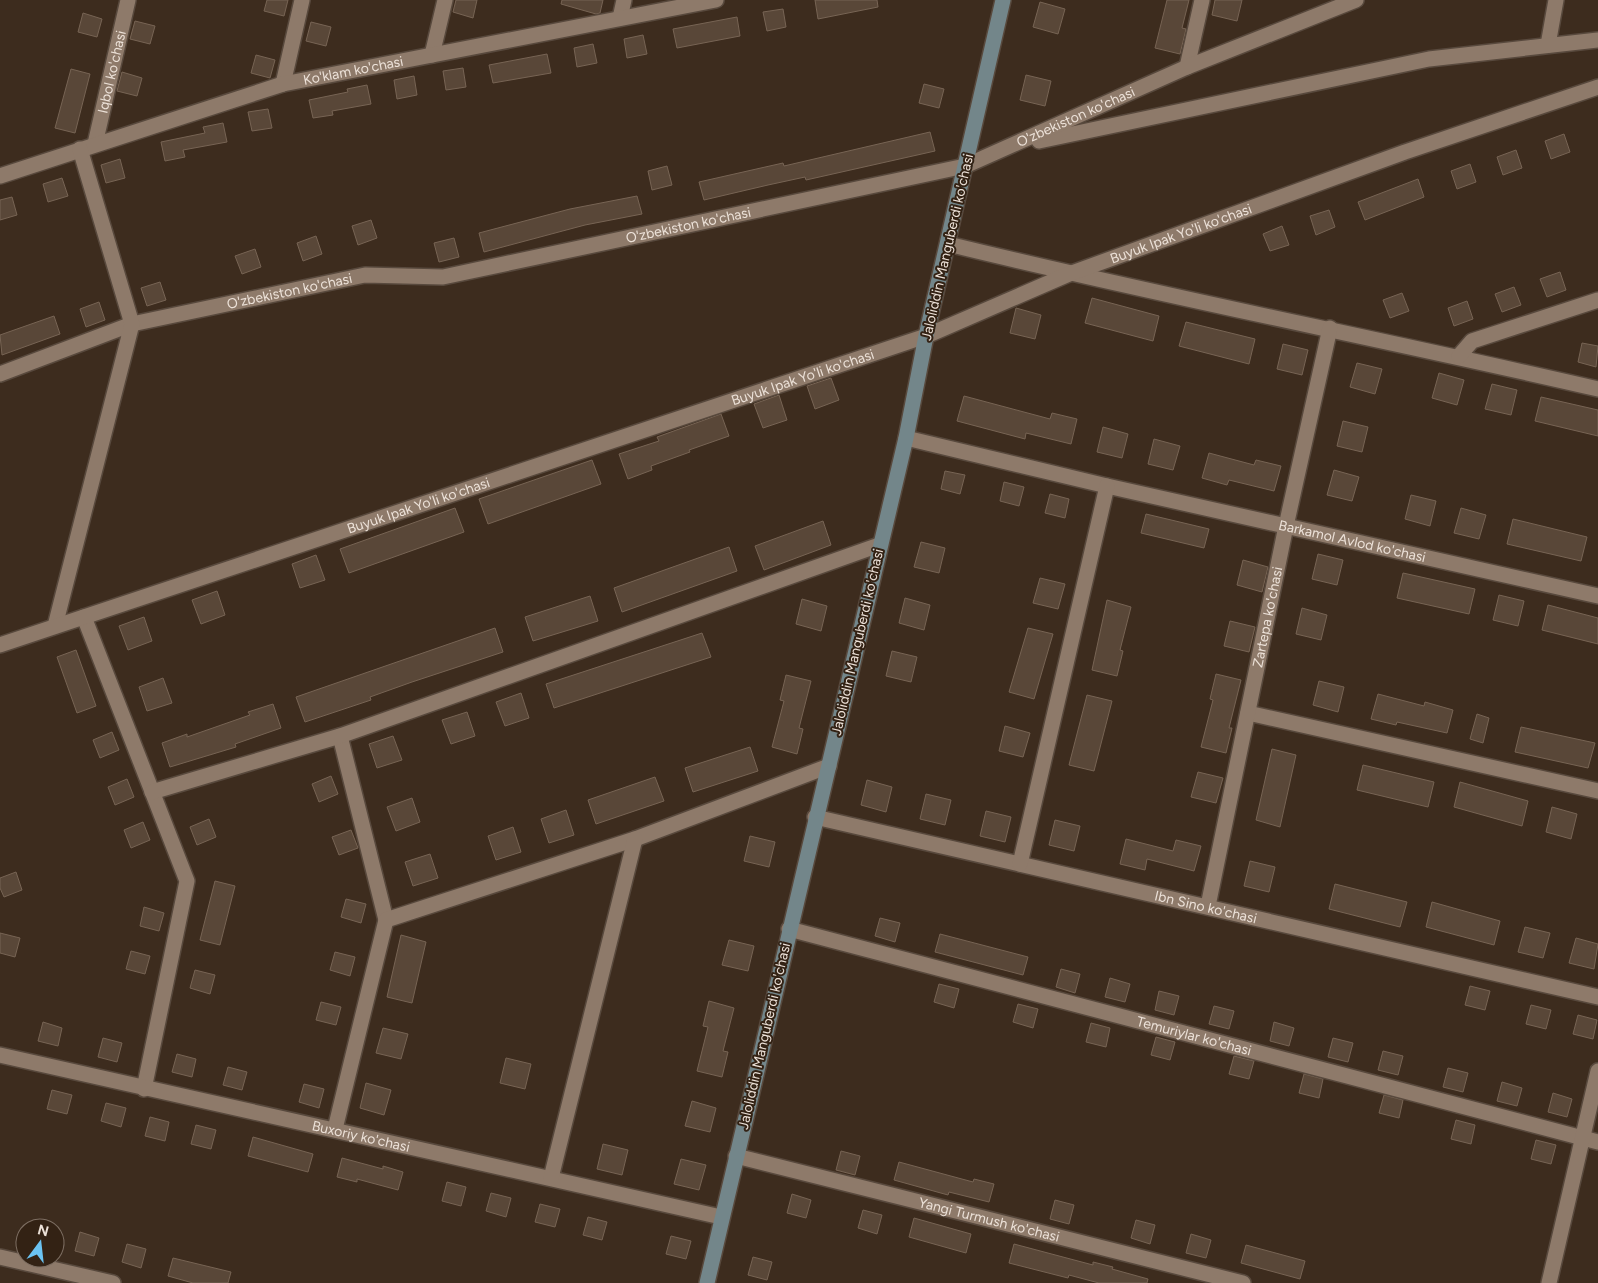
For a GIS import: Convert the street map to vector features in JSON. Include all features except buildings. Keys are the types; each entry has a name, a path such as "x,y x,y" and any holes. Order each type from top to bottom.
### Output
{"street":[{"name":"Iqbol ko'chasi","path":"95,144 128,0"},
{"path":"284,84 302,0"},
{"path":"432,55 445,0"},
{"path":"620,18 624,0"},
{"name":"Ko'klam ko'chasi","path":"0,176 284,84 716,0"},
{"name":"Jaloliddin Manguberdi ko'chasi","path":"707,1283 721,1216 815,817 829,766 879,545 906,438 926,336 1003,0"},
{"path":"1188,67 1202,0"},
{"name":"O'zbekiston ko'chasi","path":"0,374 132,324 365,275 443,277 965,166 1188,67 1356,0"},
{"path":"1548,45 1556,0"},
{"path":"1010,147 1429,59 1598,40"},
{"name":"Buyuk Ipak Yo'li ko'chasi","path":"0,645 926,336 1069,274 1405,152 1598,87"},
{"path":"55,626 132,324 80,149"},
{"path":"948,244 1069,274 1330,328 1598,389"},
{"path":"1458,356 1472,341 1598,300"},
{"name":"Zartepa ko'chasi","path":"1208,906 1286,526 1330,328"},
{"name":"Barkamol Avlod ko'chasi","path":"906,438 1107,486 1598,596"},
{"path":"1020,864 1107,486"},
{"path":"152,792 340,736 879,545"},
{"path":"84,616 187,881 144,1089"},
{"path":"1248,713 1598,791"},
{"path":"335,1130 386,920 340,736"},
{"path":"386,920 635,839 829,766"},
{"name":"Ibn Sino ko'chasi","path":"815,817 1598,997"},
{"path":"551,1178 635,839"},
{"name":"Temuriylar ko'chasi","path":"789,929 1598,1142"},
{"name":"Buxoriy ko'chasi","path":"0,1055 144,1089 721,1216"},
{"path":"1549,1283 1598,1071"},
{"name":"Yangi Turmush ko'chasi","path":"736,1156 1243,1283"},
{"path":"0,1257 113,1283"}]}
